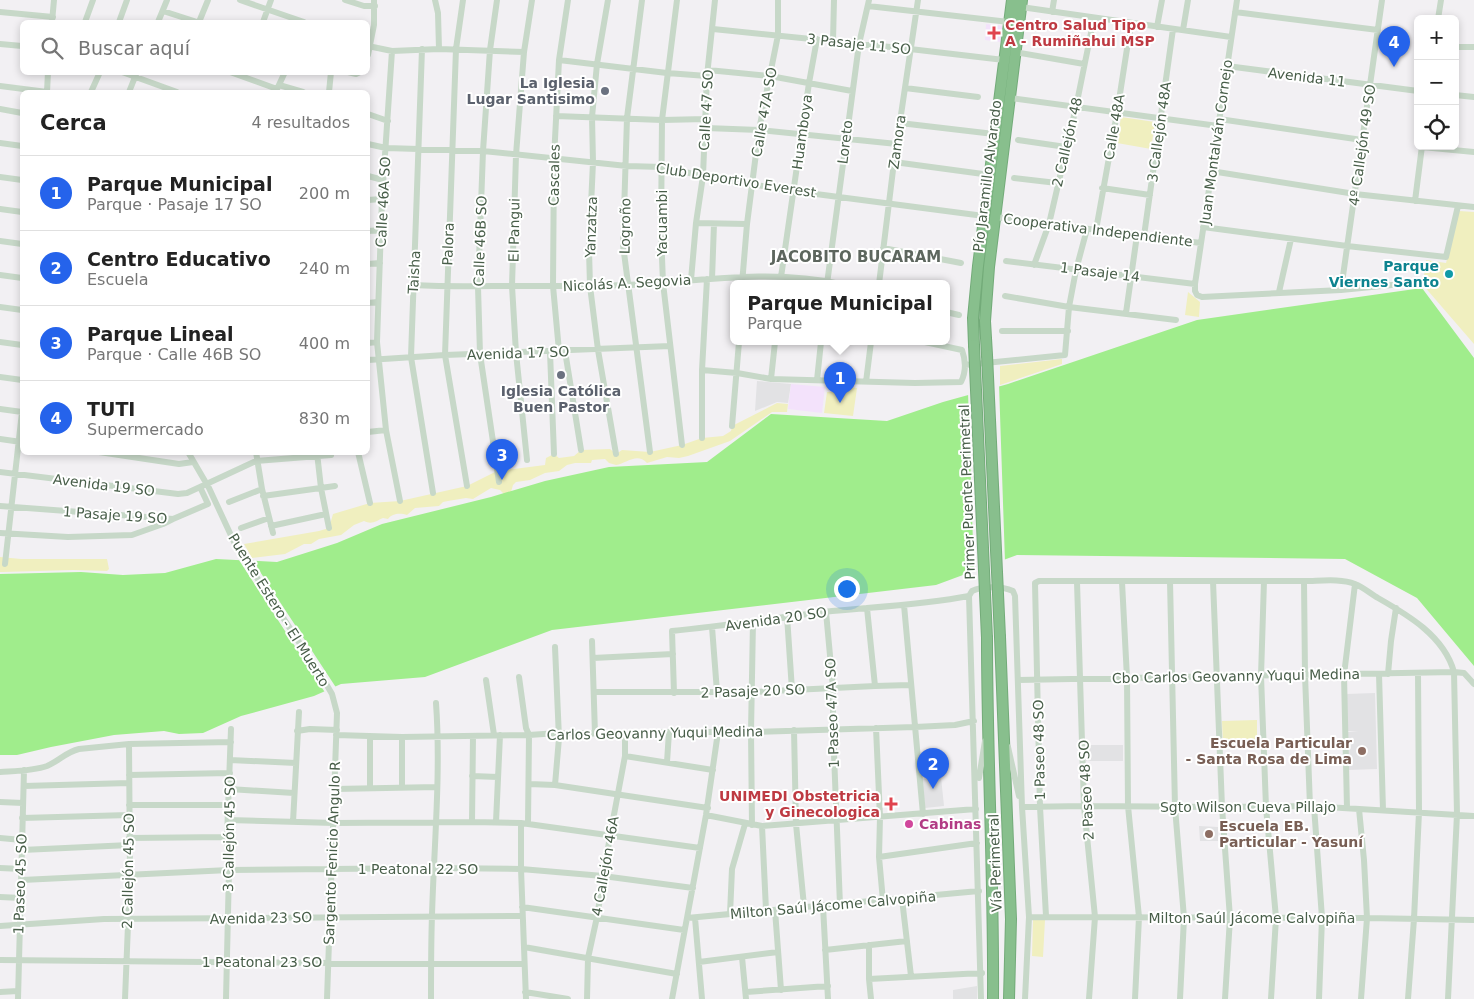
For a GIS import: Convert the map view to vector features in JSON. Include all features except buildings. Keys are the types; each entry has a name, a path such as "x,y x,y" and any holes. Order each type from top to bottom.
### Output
{"highway":[{"name":"Pío Jaramillo Alvarado","path":"974,345 974,318 984,216 1012,0"},
{"name":"Pío Jaramillo Alvarado","path":"987,355 985,321 989,267 1022,4"},
{"name":"Primer Puente Perimetral","path":"974,345 987,638"},
{"name":"Primer Puente Perimetral","path":"987,355 1000,637"},
{"name":"Vía Perimetral","path":"1000,637 1011,919 1010,999"},
{"name":"Vía Perimetral","path":"987,638 987,726 993,896 993,999"}],"street":[{"path":"0,12 52,20 54,0"},
{"path":"86,20 93,0"},
{"path":"119,20 127,0"},
{"path":"159,20 167,0"},
{"path":"199,20 208,0"},
{"path":"240,0 298,20"},
{"path":"264,20 271,0"},
{"path":"345,0 364,6 375,2 374,25 370,42"},
{"path":"435,0 438,13 439,49"},
{"name":"Palora","path":"463,0 456,49 445,355 467,486"},
{"name":"Calle 46B SO","path":"497,0 490,50 483,151 478,287 480,354 499,482"},
{"name":"El Pangui","path":"527,460 516,353 512,286 516,155 524,52 532,0"},
{"name":"Cascales","path":"568,0 559,60 556,116 553,286 562,351 581,450"},
{"name":"Yanzatza","path":"608,0 597,64 592,118 593,162 589,250 590,286 598,350 616,454"},
{"name":"Logroño","path":"642,0 627,118 627,166 623,245 650,452"},
{"name":"Yacuambi","path":"677,0 662,120 663,283 682,445"},
{"name":"Calle 47 SO","path":"691,280 696,223 703,176 708,73 715,0"},
{"name":"Calle 47A SO","path":"742,280 759,130 778,35 778,0"},
{"path":"833,41 834,0"},
{"name":"Zamora","path":"879,280 896,144 918,0"},
{"path":"1052,12 1054,0"},
{"path":"1158,26 1162,0"},
{"path":"1182,30 1188,0"},
{"name":"Juan Montalván Cornejo","path":"1194,284 1237,0"},
{"name":"4º Callejón 49 SO","path":"1341,290 1382,0"},
{"path":"1439,15 1441,0"},
{"path":"868,3 916,12 1009,22"},
{"name":"Loreto","path":"827,280 845,138 859,44 868,3"},
{"path":"1022,4 1052,12 1231,37"},
{"path":"163,11 192,20"},
{"path":"1235,12 1378,30"},
{"name":"2 Callejón 48","path":"1034,264 1049,224 1094,18"},
{"name":"Calle 48A","path":"1096,230 1102,188 1117,113 1130,23"},
{"name":"3 Pasaje 11 SO","path":"713,29 1004,60"},
{"name":"3 Callejón 48A","path":"1126,313 1150,195 1173,29"},
{"name":"Huamboya","path":"781,280 793,190 817,39"},
{"path":"0,44 20,46"},
{"path":"370,46 392,51 456,49 524,52"},
{"path":"1459,48 1474,47"},
{"name":"Taisha","path":"422,49 420,149 411,357 433,492"},
{"name":"Calle 46A SO","path":"392,51 382,199 377,342 386,430 400,501"},
{"path":"1015,52 1084,64"},
{"path":"559,60 667,73 770,76 852,91"},
{"name":"Avenida 11","path":"1227,66 1414,90"},
{"path":"47,90 48,75"},
{"path":"92,90 99,75"},
{"path":"129,90 136,75 170,90"},
{"path":"238,75 277,89 283,75"},
{"path":"329,90 331,75"},
{"path":"0,86 31,90"},
{"path":"905,88 978,97"},
{"path":"1459,95 1474,97"},
{"path":"1010,98 1160,119 1219,122 1362,140"},
{"path":"0,109 20,113"},
{"path":"370,115 388,121"},
{"path":"556,116 662,120 706,119"},
{"path":"900,123 994,134"},
{"path":"706,128 759,130 896,144"},
{"path":"1018,140 1066,148"},
{"path":"0,143 20,146"},
{"name":"Club Deportivo Everest","path":"370,144 386,148 483,151 627,166 662,167 753,184 984,216"},
{"path":"1415,201 1422,150"},
{"path":"1453,150 1474,152"},
{"path":"894,162 983,174"},
{"path":"1211,171 1355,194 1474,208"},
{"path":"0,177 20,180"},
{"path":"370,177 383,180"},
{"path":"1014,178 1057,183"},
{"path":"1102,188 1150,195"},
{"path":"370,200 382,199"},
{"path":"1203,227 1446,257 1458,206"},
{"path":"0,209 20,212"},
{"name":"Cooperativa Independiente","path":"995,217 1200,243"},
{"path":"696,223 747,224"},
{"path":"702,438 702,370 714,224"},
{"path":"965,366 1065,355 1069,307 1087,229"},
{"path":"370,231 381,230"},
{"path":"1279,292 1291,239"},
{"path":"0,241 20,244"},
{"path":"883,248 961,263"},
{"name":"1 Pasaje 14","path":"1006,261 1194,284"},
{"path":"370,264 380,263"},
{"path":"0,275 20,278"},
{"name":"Nicolás A. Segovia","path":"413,285 478,287 590,286 709,279 730,280"},
{"path":"1194,284 1194,290 1197,295 1202,296 1341,290 1412,283"},
{"path":"1005,296 1069,307 1176,320"},
{"path":"370,303 378,302"},
{"path":"0,307 20,310"},
{"path":"950,313 959,315"},
{"path":"1002,332 1068,331"},
{"path":"0,342 20,345"},
{"path":"370,343 377,342"},
{"path":"732,426 739,345"},
{"path":"771,379 775,345"},
{"path":"816,380 821,345"},
{"path":"866,382 871,345"},
{"path":"702,370 737,373 771,379 961,382 965,366 962,350 939,345"},
{"name":"Avenida 17 SO","path":"370,360 670,346"},
{"path":"550,352 554,454"},
{"path":"0,377 20,380"},
{"path":"0,409 20,412"},
{"path":"370,432 386,430"},
{"path":"0,439 20,442"},
{"path":"5,564 15,474 20,447"},
{"path":"119,455 179,464 194,462"},
{"name":"Puente Estero - El Muerto","path":"190,455 235,544 325,682 336,706"},
{"path":"256,455 272,529 326,514"},
{"path":"256,461 308,455"},
{"path":"317,455 329,528"},
{"path":"359,455 370,503"},
{"name":"Avenida 19 SO","path":"0,472 178,494 187,493 205,486 256,461"},
{"name":"1 Pasaje 19 SO","path":"0,506 172,519 208,504 205,486"},
{"path":"264,496 335,486"},
{"path":"229,502 262,489"},
{"path":"241,528 269,518"},
{"path":"0,533 68,537 132,535 164,524 172,519"},
{"name":"1 Paseo 48 SO","path":"1046,916 1040,807 1035,583 1039,581 1077,582"},
{"path":"1170,581 1175,807 1184,918 1180,999"},
{"path":"1213,581 1222,808 1230,918 1225,999"},
{"path":"1264,581 1261,676 1266,807 1276,918 1271,999"},
{"path":"1304,581 1305,675 1312,806 1322,918 1320,999"},
{"path":"1077,582 1342,582 1354,584 1396,608 1431,634 1449,658 1454,672 1457,814 1448,999"},
{"name":"2 Paseo 48 SO","path":"1077,582 1084,806 1095,917 1089,999"},
{"path":"1122,582 1127,678 1128,806 1139,917 1135,999"},
{"path":"1347,808 1344,675 1354,584"},
{"name":"Avenida 20 SO","path":"673,654 672,631 712,628 788,616 904,605 969,596 977,588 1007,588 1015,596"},
{"name":"Vía Perimetral","path":"969,596 982,973 981,999"},
{"name":"Vía Perimetral","path":"1015,596 1022,807 1029,916 1025,999"},
{"path":"904,605 923,814"},
{"path":"867,608 875,686"},
{"path":"1388,674 1396,608"},
{"name":"1 Paseo 47A SO","path":"826,612 833,688 840,905"},
{"path":"788,616 792,690"},
{"path":"730,914 732,869 749,824 753,621"},
{"path":"712,628 717,692"},
{"path":"592,641 595,734"},
{"path":"554,647 559,741 555,785"},
{"path":"593,658 673,654 674,693"},
{"path":"1454,672 1464,673 1474,684"},
{"name":"Cbo Carlos Geovanny Yuqui Medina","path":"1018,680 1454,672"},
{"path":"1408,999 1419,812 1418,673"},
{"path":"1379,674 1383,810"},
{"path":"519,677 526,728 529,735 530,784 521,869 525,996 568,999"},
{"path":"486,680 497,735 496,822"},
{"name":"2 Pasaje 20 SO","path":"595,692 752,692 910,685"},
{"path":"431,999 438,736 436,703"},
{"name":"Sargento Fenicio Angulo R","path":"327,999 334,823 336,706"},
{"path":"292,822 299,712"},
{"name":"Carlos Geovanny Yuqui Medina","path":"297,732 310,729 370,736 402,737 558,733 751,732 915,727 954,725 974,721"},
{"name":"Vía Perimetral","path":"976,799 987,726"},
{"name":"Vía Perimetral","path":"1003,726 1022,807"},
{"path":"876,728 880,817 879,857 883,901"},
{"name":"3 Callejón 45 SO","path":"226,999 227,838 232,729"},
{"path":"794,730 796,824 804,906"},
{"path":"667,762 669,732"},
{"path":"672,999 708,808 718,732"},
{"name":"4 Callejón 46A","path":"587,999 588,958 625,756 625,734"},
{"path":"370,736 370,788"},
{"path":"472,822 473,736"},
{"path":"402,737 402,787"},
{"path":"0,772 48,766 71,751 129,744 231,742"},
{"name":"2 Callejón 45 SO","path":"125,999 130,875 129,744"},
{"path":"625,756 713,770"},
{"path":"230,760 296,763"},
{"name":"1 Paseo 45 SO","path":"18,999 24,770"},
{"path":"129,775 230,773"},
{"path":"472,776 498,777"},
{"path":"24,786 129,782"},
{"path":"530,784 555,785 708,808"},
{"path":"335,789 437,787"},
{"path":"229,789 294,793"},
{"path":"0,802 23,803"},
{"path":"129,806 228,805"},
{"name":"Sgto Wilson Cueva Pillajo","path":"1022,807 1128,806 1222,808 1312,806 1474,816"},
{"path":"706,816 762,826 976,809"},
{"path":"1359,809 1367,918 1361,999"},
{"path":"22,818 129,815"},
{"path":"228,820 334,823 525,823 700,848"},
{"path":"762,826 766,910"},
{"path":"0,838 22,840"},
{"path":"22,850 129,842 227,838"},
{"path":"879,857 977,843"},
{"path":"0,868 22,869"},
{"name":"1 Peatonal 22 SO","path":"22,880 228,870 521,869 603,876 692,888"},
{"name":"Milton Saúl Jácome Calvopiña","path":"687,918 978,891"},
{"path":"0,897 21,898"},
{"path":"902,899 911,976"},
{"path":"823,906 828,999"},
{"path":"522,907 684,930"},
{"path":"775,910 781,990"},
{"name":"Avenida 23 SO","path":"0,926 104,919 522,916"},
{"name":"Milton Saúl Jácome Calvopiña","path":"1029,916 1474,920"},
{"path":"695,918 702,999"},
{"path":"825,950 907,941"},
{"path":"869,945 871,999"},
{"path":"524,947 677,974"},
{"path":"699,962 778,952"},
{"path":"742,957 746,996 781,990 828,986"},
{"name":"1 Peatonal 23 SO","path":"0,960 524,964"},
{"path":"869,979 982,973"},
{"path":"0,992 18,991"}],"shaded area":[{"name":"Centro Salud Tipo A - Rumiñahui MSP","path":"986,24 1003,26 1001,42 985,40"},
{"path":"1121,117 1155,122 1151,149 1117,143"},
{"name":"Parque Viernes Santo","path":"1459,211 1474,212 1474,344 1423,285 1426,260 1446,263"},
{"path":"1422,288 1474,358 1474,666 1417,598 1345,559 1017,555 936,585 552,630 425,677 341,684 314,696 241,716 203,733 179,734 164,731 114,735 17,755 0,755 0,574 81,572 123,575 165,573 216,559 277,562 337,543 382,524 491,497 545,481 609,467 707,462 771,414 887,421 943,402 1008,384 1197,320"},
{"path":"1188,292 1200,302 1199,317 1185,315"},
{"path":"1062,359 1062,364 1000,385 1000,366"},
{"path":"757,381 791,384 788,403 777,402 755,411"},
{"path":"791,384 825,387 822,413 788,409"},
{"path":"837,386 857,388 853,416 824,413 827,392 836,392"},
{"path":"777,403 788,404 787,412 772,412 730,441 688,456 679,458 667,457 647,463 636,458 616,465 609,463 605,459 592,460 591,463 575,463 567,465 559,471 545,473 530,480 516,482 511,492 505,495 500,490 491,488 473,499 466,498 443,502 439,506 415,508 407,515 397,514 388,519 383,518 372,523 364,521 354,525 341,535 319,539 311,544 304,544 285,554 252,558 244,544 319,531 329,528 333,514 370,503 400,501 467,486 497,471 545,465 546,458 554,454 559,458 574,456 581,450 610,449 616,454 622,450 650,452 682,445 702,438 723,436 731,431 732,426"},
{"path":"0,557 21,559 107,559 109,569 107,571 0,572"},
{"path":"1375,693 1377,769 1348,770 1348,732 1358,731 1348,731 1346,694"},
{"path":"1257,720 1257,745 1223,745 1222,721"},
{"path":"1086,745 1123,745 1123,761 1086,761"},
{"path":"941,777 944,806 925,808 922,779"},
{"name":"Escuela EB. Particular - Yasuní","path":"1199,826 1218,827 1218,841 1200,841"},
{"path":"1033,920 1045,920 1043,957 1032,956"},
{"path":"977,986 977,999 953,999 953,990"}],"pier":[{"path":"999,384 1005,562 974,573 968,392"},
{"path":"237,557 251,558 337,689 326,694"}],"place":[{"name":"Centro Salud Tipo A - Rumiñahui MSP","path":"994,33"},
{"name":"TUTI","path":"1394,67"},
{"name":"La Iglesia Lugar Santisimo","path":"605,91"},
{"name":"Parque Viernes Santo","path":"1449,274"},
{"name":"Iglesia Católica Buen Pastor","path":"561,375"},
{"name":"Parque Municipal","path":"840,403"},
{"name":"Parque Lineal","path":"502,480"},
{"name":"Escuela Particular - Santa Rosa de Lima","path":"1362,751"},
{"name":"Centro Educativo","path":"933,789"},
{"name":"UNIMEDI Obstetricia y Ginecologica","path":"891,804"},
{"name":"Cabinas","path":"909,824"},
{"name":"Escuela EB. Particular - Yasuní","path":"1209,834"}],"district":[{"name":"JACOBITO BUCARAM","path":"856,257"}]}
